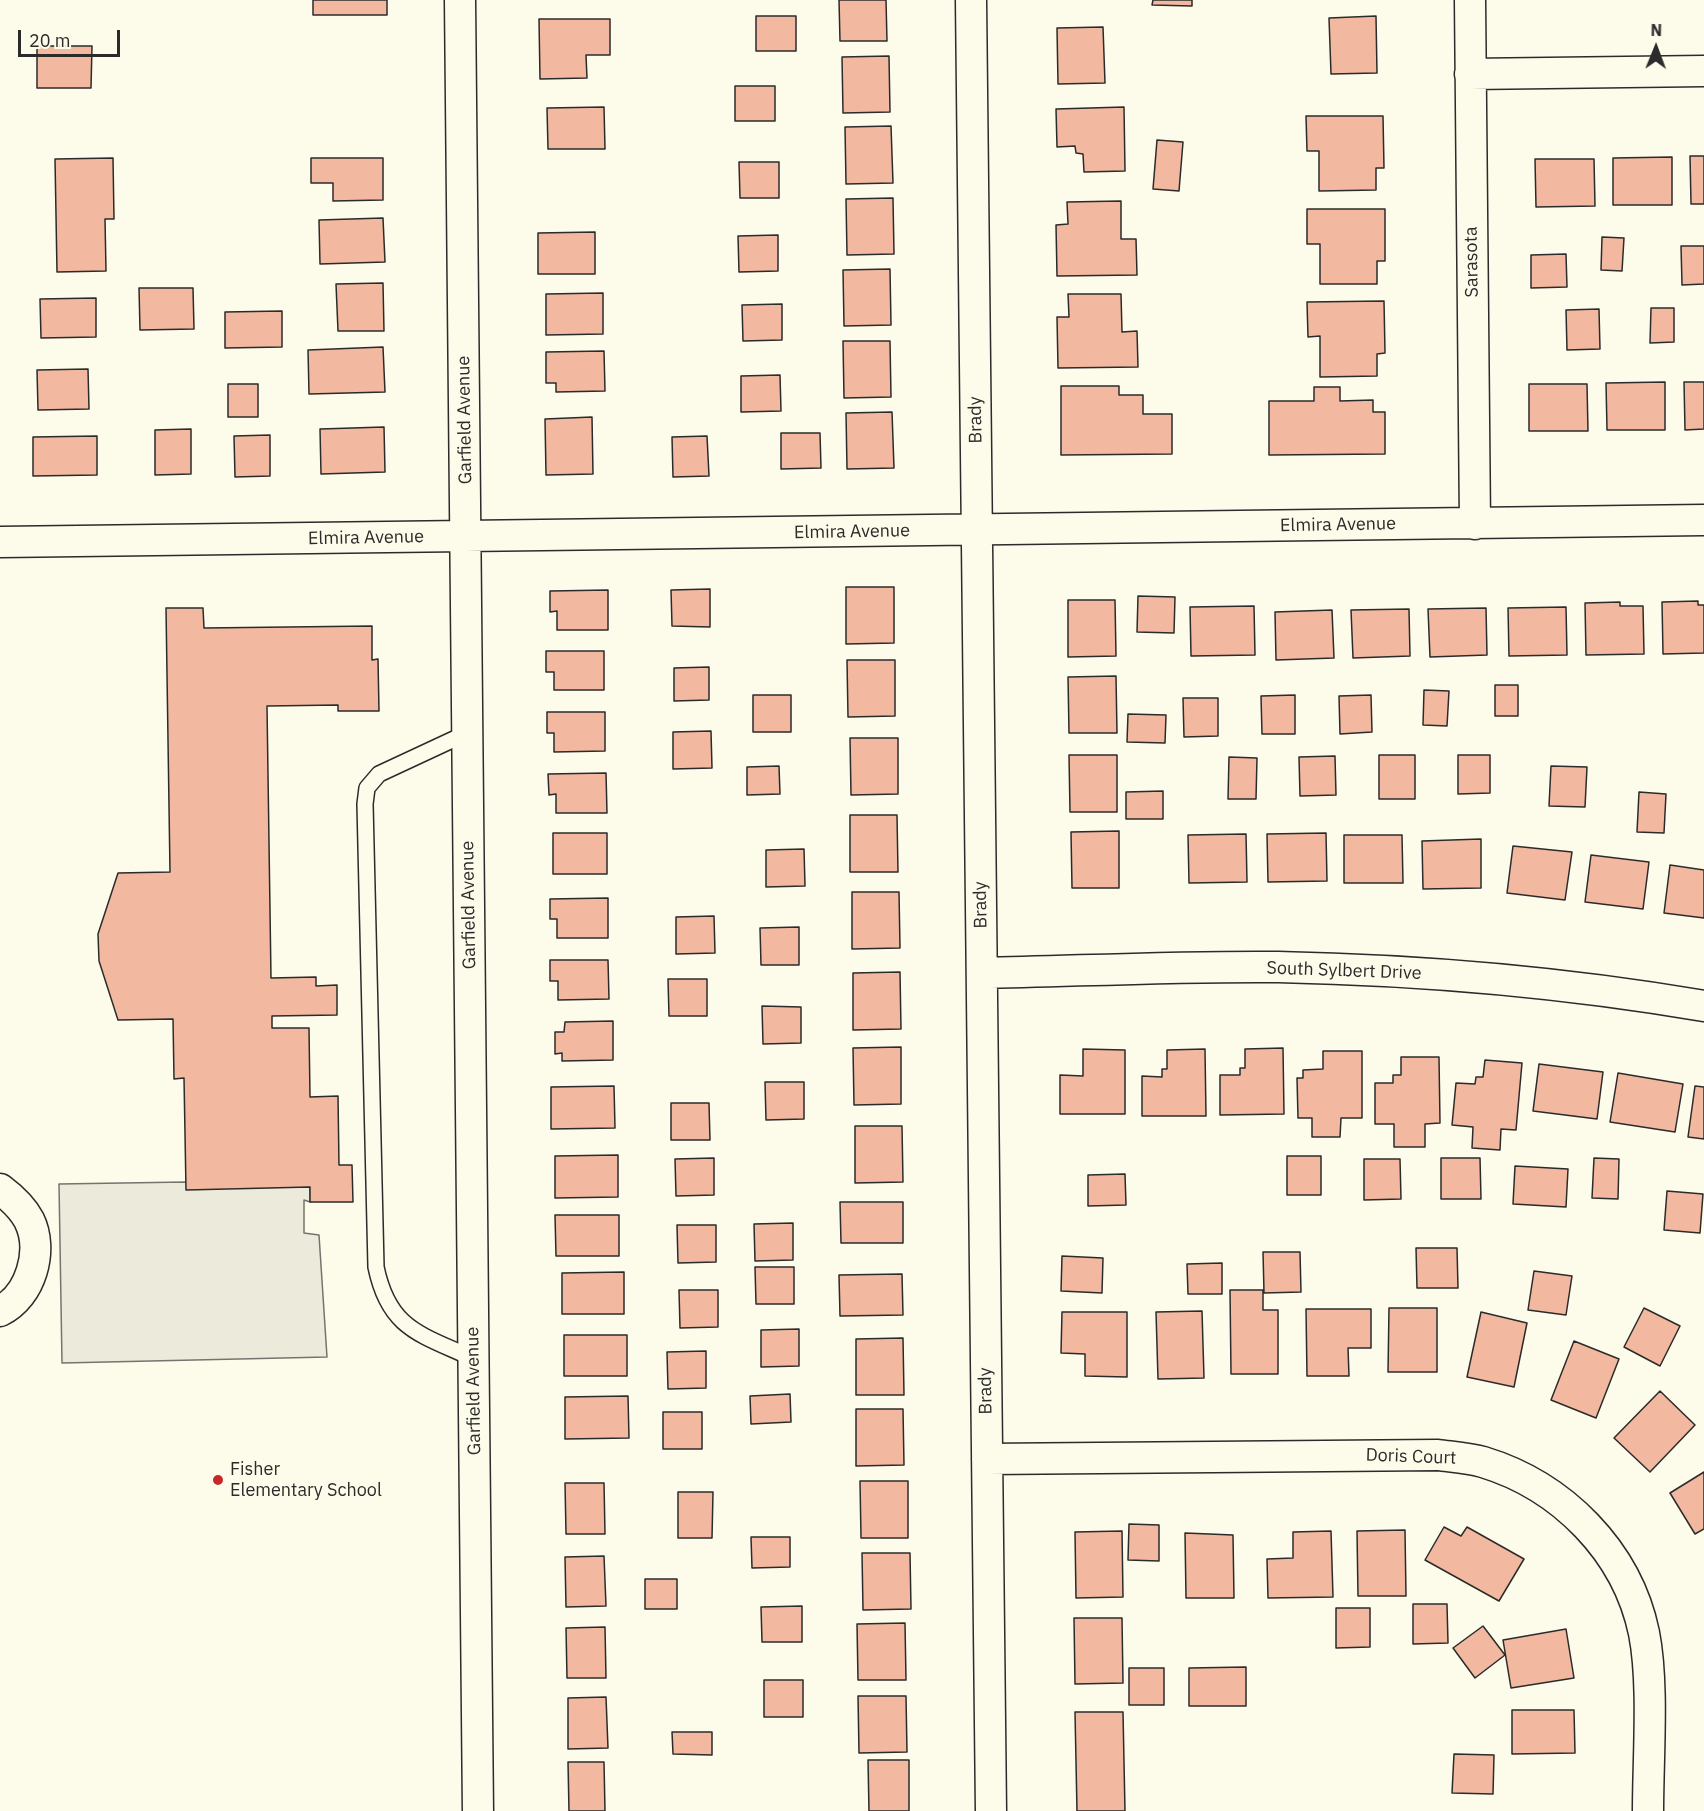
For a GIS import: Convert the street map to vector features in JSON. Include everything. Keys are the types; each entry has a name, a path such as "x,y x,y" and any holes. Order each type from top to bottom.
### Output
{"street":[{"name":"Garfield Avenue","path":"460,0 478,1811"},
{"name":"Brady","path":"971,0 991,1811"},
{"name":"Sarasota","path":"1470,0 1475,524"},
{"path":"1470,74 1704,71"},
{"name":"Elmira Avenue","path":"0,542 1704,520"},
{"name":"South Sylbert Drive","path":"982,973 1277,968 1440,974 1602,990 1704,1006"},
{"path":"0,1189 15,1201 29,1221 36,1245 33,1268 23,1291 0,1311"},
{"name":"Doris Court","path":"987,1459 1438,1455 1482,1462 1527,1479 1566,1505 1594,1532 1621,1571 1636,1606 1647,1662 1648,1811"}],"lane":[{"path":"467,733 379,774 367,788 365,804 376,1267 381,1293 396,1316 411,1330 474,1359"}],"shaded area":[{"path":"186,1182 187,1187 310,1187 310,1202 304,1200 304,1233 319,1235 327,1357 62,1363 59,1184"}],"building":[{"path":"313,0 387,0 387,15 313,15"},
{"path":"839,0 886,0 887,41 840,41"},
{"path":"1153,0 1192,0 1192,6 1152,5"},
{"path":"756,16 796,16 796,51 756,51"},
{"path":"1376,16 1377,73 1331,74 1329,18"},
{"path":"539,19 610,19 610,55 586,55 587,78 540,79"},
{"path":"1103,27 1105,83 1058,84 1057,28"},
{"path":"37,46 92,46 91,88 37,88"},
{"path":"889,56 890,112 843,113 842,57"},
{"path":"735,86 775,86 775,121 735,121"},
{"path":"604,107 605,149 548,149 547,108"},
{"path":"1124,107 1125,171 1084,172 1083,154 1076,153 1075,146 1057,147 1056,109"},
{"path":"1306,116 1383,116 1384,168 1376,168 1376,190 1319,191 1319,151 1307,151"},
{"path":"891,126 893,183 846,184 845,127"},
{"path":"1157,140 1183,142 1179,191 1153,189"},
{"path":"1690,156 1704,156 1704,204 1691,204"},
{"path":"1672,157 1672,205 1613,205 1613,158"},
{"path":"113,158 114,219 105,219 106,271 57,272 55,159"},
{"path":"311,158 383,158 383,200 333,201 333,183 311,183"},
{"path":"1535,159 1594,159 1595,206 1536,207"},
{"path":"739,162 779,162 779,198 740,198"},
{"path":"893,198 894,254 847,255 846,199"},
{"path":"1121,201 1121,239 1136,239 1137,275 1057,276 1056,225 1068,224 1067,202"},
{"path":"1307,209 1385,209 1385,261 1377,261 1377,284 1320,284 1320,244 1307,244"},
{"path":"383,218 385,262 320,264 319,220"},
{"path":"595,232 595,274 538,274 538,233"},
{"path":"778,235 778,271 739,272 738,236"},
{"path":"1602,237 1624,238 1622,271 1601,270"},
{"path":"1681,246 1704,246 1704,284 1682,285"},
{"path":"1566,254 1567,287 1531,288 1531,255"},
{"path":"890,269 891,325 844,326 843,270"},
{"path":"383,283 384,331 338,331 336,284"},
{"path":"139,288 193,288 194,329 140,330"},
{"path":"603,293 603,334 546,335 546,294"},
{"path":"1068,294 1121,294 1122,332 1137,331 1138,367 1058,368 1057,317 1069,317"},
{"path":"96,298 96,337 41,338 40,299"},
{"path":"1384,301 1385,353 1377,354 1377,376 1320,377 1320,336 1308,337 1307,302"},
{"path":"782,304 782,340 743,341 742,305"},
{"path":"1651,308 1674,308 1674,342 1650,343"},
{"path":"1599,309 1600,349 1567,350 1566,310"},
{"path":"282,311 282,347 225,348 225,312"},
{"path":"843,341 890,341 891,397 844,398"},
{"path":"383,347 385,392 309,394 308,350"},
{"path":"604,351 605,391 556,392 556,383 546,383 546,352"},
{"path":"88,369 89,409 38,410 37,370"},
{"path":"780,375 781,411 741,412 741,376"},
{"path":"1665,382 1665,430 1607,430 1606,383"},
{"path":"1684,382 1704,382 1704,429 1685,430"},
{"path":"228,384 258,384 258,417 228,417"},
{"path":"1529,384 1587,384 1588,431 1529,431"},
{"path":"1061,386 1119,386 1119,395 1143,395 1143,414 1172,414 1172,454 1061,455"},
{"path":"1314,387 1340,387 1340,401 1373,400 1373,412 1385,412 1385,454 1269,455 1269,401 1314,401"},
{"path":"892,412 894,468 847,469 846,413"},
{"path":"592,417 593,474 546,475 545,419"},
{"path":"384,427 385,472 321,474 320,429"},
{"path":"191,429 191,474 155,475 155,430"},
{"path":"781,433 820,433 821,468 781,469"},
{"path":"270,435 270,476 235,477 234,436"},
{"path":"97,436 97,475 33,476 33,437"},
{"path":"707,436 709,476 673,477 672,437"},
{"path":"846,587 894,587 894,643 846,644"},
{"path":"710,589 710,627 672,626 671,590"},
{"path":"608,590 608,630 557,630 557,611 550,612 550,591"},
{"path":"1138,596 1175,597 1174,633 1137,632"},
{"path":"1068,600 1115,600 1116,656 1068,657"},
{"path":"1698,601 1698,605 1704,605 1704,653 1663,654 1662,602"},
{"path":"1620,602 1620,606 1643,606 1644,654 1586,655 1585,603"},
{"path":"1254,606 1255,655 1191,656 1190,607"},
{"path":"1566,607 1567,655 1509,656 1508,608"},
{"path":"166,608 203,608 204,628 372,626 372,660 378,659 379,711 338,711 338,705 267,706 271,978 316,977 316,986 337,985 337,1015 272,1016 272,1028 309,1028 310,1097 338,1096 339,1165 352,1165 353,1202 310,1202 310,1187 186,1190 184,1078 174,1079 173,1019 118,1020 99,961 98,934 118,873 170,872"},
{"path":"1486,608 1487,655 1430,657 1428,609"},
{"path":"1409,609 1410,656 1353,658 1351,610"},
{"path":"1332,610 1334,658 1276,660 1275,612"},
{"path":"546,651 604,651 604,690 554,690 554,672 546,672"},
{"path":"847,660 895,660 895,716 848,717"},
{"path":"709,667 709,700 674,701 674,668"},
{"path":"1116,676 1117,733 1069,733 1068,677"},
{"path":"1495,685 1518,685 1518,716 1495,716"},
{"path":"1424,690 1449,691 1447,726 1423,725"},
{"path":"753,695 791,695 791,732 753,732"},
{"path":"1295,695 1295,734 1262,734 1261,696"},
{"path":"1371,695 1372,732 1340,734 1339,696"},
{"path":"1183,698 1218,698 1218,736 1184,737"},
{"path":"547,712 605,712 605,751 554,752 554,733 547,733"},
{"path":"1128,714 1166,715 1165,743 1127,742"},
{"path":"711,731 712,768 673,769 673,732"},
{"path":"850,738 898,738 898,794 851,795"},
{"path":"1069,755 1117,755 1117,812 1070,812"},
{"path":"1379,755 1415,755 1415,799 1379,799"},
{"path":"1458,755 1490,755 1490,793 1458,794"},
{"path":"1335,756 1336,795 1300,796 1299,757"},
{"path":"1229,757 1257,758 1256,799 1228,799"},
{"path":"779,766 780,794 747,795 747,767"},
{"path":"1551,766 1587,767 1585,807 1549,806"},
{"path":"606,773 607,813 556,813 556,794 549,795 548,774"},
{"path":"1163,791 1163,819 1126,819 1126,792"},
{"path":"1639,792 1666,794 1664,833 1637,832"},
{"path":"850,815 897,815 898,872 850,872"},
{"path":"1119,831 1119,888 1072,888 1071,832"},
{"path":"553,833 607,833 607,874 553,874"},
{"path":"1326,833 1327,881 1268,882 1267,834"},
{"path":"1246,834 1247,882 1189,883 1188,835"},
{"path":"1344,835 1402,835 1403,883 1344,883"},
{"path":"1481,839 1481,888 1423,889 1422,841"},
{"path":"1513,846 1572,852 1565,900 1507,893"},
{"path":"804,849 805,886 766,887 766,850"},
{"path":"1591,855 1649,862 1643,909 1585,902"},
{"path":"1670,865 1704,870 1704,918 1664,913"},
{"path":"852,892 899,892 900,948 852,949"},
{"path":"608,898 608,938 557,938 557,919 550,919 550,899"},
{"path":"714,916 715,953 676,954 676,917"},
{"path":"799,927 799,965 761,965 760,928"},
{"path":"550,960 608,960 609,999 558,1000 558,981 550,981"},
{"path":"900,972 901,1029 853,1030 853,973"},
{"path":"668,979 707,979 707,1016 669,1016"},
{"path":"762,1006 801,1007 801,1043 763,1044"},
{"path":"613,1021 613,1060 562,1061 562,1053 555,1054 555,1032 564,1032 565,1022"},
{"path":"901,1047 901,1104 854,1105 853,1048"},
{"path":"1283,1048 1284,1114 1220,1115 1220,1075 1240,1075 1240,1068 1245,1068 1245,1049"},
{"path":"1083,1049 1125,1050 1125,1114 1060,1114 1060,1075 1083,1076"},
{"path":"1205,1049 1206,1116 1142,1116 1142,1076 1162,1077 1162,1069 1167,1069 1167,1050"},
{"path":"1323,1051 1362,1051 1362,1118 1341,1118 1340,1137 1312,1137 1312,1118 1298,1118 1297,1078 1303,1078 1303,1070 1323,1069"},
{"path":"1401,1057 1439,1057 1440,1123 1425,1124 1425,1147 1394,1147 1394,1124 1375,1124 1375,1083 1393,1083 1393,1075 1401,1075"},
{"path":"1485,1060 1522,1063 1516,1130 1501,1129 1500,1150 1472,1148 1473,1127 1452,1125 1456,1083 1475,1084 1476,1077 1483,1077"},
{"path":"1539,1064 1603,1072 1597,1119 1533,1111"},
{"path":"1618,1073 1683,1084 1675,1132 1610,1122"},
{"path":"765,1082 804,1082 804,1119 766,1120"},
{"path":"614,1086 615,1128 551,1129 551,1087"},
{"path":"1695,1086 1704,1087 1704,1139 1688,1137"},
{"path":"671,1103 709,1103 710,1140 671,1140"},
{"path":"855,1126 902,1126 903,1182 855,1183"},
{"path":"618,1155 618,1197 555,1198 555,1156"},
{"path":"1287,1156 1321,1156 1321,1195 1287,1195"},
{"path":"714,1158 714,1195 676,1196 675,1159"},
{"path":"1441,1158 1480,1158 1481,1199 1441,1199"},
{"path":"1594,1158 1619,1159 1618,1199 1592,1198"},
{"path":"1364,1159 1400,1159 1401,1199 1364,1200"},
{"path":"1515,1166 1568,1169 1566,1207 1513,1204"},
{"path":"1125,1174 1126,1205 1088,1206 1088,1175"},
{"path":"1667,1191 1703,1194 1700,1233 1664,1230"},
{"path":"840,1202 903,1202 903,1243 841,1243"},
{"path":"555,1215 619,1215 619,1256 556,1256"},
{"path":"793,1223 793,1260 755,1261 754,1224"},
{"path":"677,1225 716,1225 716,1262 678,1263"},
{"path":"1416,1248 1457,1248 1458,1288 1417,1288"},
{"path":"1263,1252 1300,1252 1301,1292 1264,1293"},
{"path":"1062,1256 1103,1258 1102,1293 1061,1291"},
{"path":"1222,1263 1222,1294 1188,1294 1187,1264"},
{"path":"755,1267 794,1267 794,1304 756,1304"},
{"path":"1534,1271 1572,1276 1566,1315 1528,1310"},
{"path":"624,1272 624,1314 562,1314 562,1273"},
{"path":"902,1274 903,1315 840,1316 839,1275"},
{"path":"679,1290 718,1290 718,1327 680,1328"},
{"path":"1230,1290 1263,1290 1263,1310 1278,1310 1278,1374 1231,1374"},
{"path":"1389,1308 1437,1308 1437,1372 1388,1372"},
{"path":"1644,1308 1680,1326 1660,1366 1624,1347"},
{"path":"1306,1309 1371,1309 1371,1348 1348,1348 1349,1376 1307,1376"},
{"path":"1202,1311 1204,1378 1158,1379 1156,1312"},
{"path":"1062,1312 1127,1312 1127,1377 1085,1376 1085,1354 1061,1353"},
{"path":"1481,1312 1527,1323 1514,1387 1467,1377"},
{"path":"799,1329 799,1366 761,1367 761,1330"},
{"path":"564,1335 627,1335 627,1376 564,1376"},
{"path":"903,1338 904,1395 856,1395 856,1339"},
{"path":"1574,1341 1619,1359 1596,1418 1551,1400"},
{"path":"706,1351 706,1388 668,1389 667,1352"},
{"path":"1660,1391 1695,1425 1650,1472 1614,1438"},
{"path":"790,1394 791,1422 751,1424 750,1396"},
{"path":"628,1396 629,1438 565,1439 565,1397"},
{"path":"856,1409 903,1409 904,1465 856,1466"},
{"path":"663,1412 702,1412 702,1449 663,1449"},
{"path":"1704,1472 1704,1529 1695,1534 1670,1493"},
{"path":"860,1481 908,1481 908,1538 861,1538"},
{"path":"565,1483 604,1483 605,1534 566,1534"},
{"path":"678,1492 713,1492 712,1538 678,1538"},
{"path":"1129,1524 1159,1525 1159,1561 1128,1560"},
{"path":"1444,1527 1461,1536 1467,1527 1524,1559 1499,1601 1425,1560"},
{"path":"1405,1530 1406,1596 1358,1596 1357,1531"},
{"path":"1122,1531 1123,1597 1076,1598 1075,1532"},
{"path":"1331,1531 1333,1597 1268,1598 1267,1559 1293,1558 1293,1532"},
{"path":"1185,1533 1233,1535 1234,1598 1186,1598"},
{"path":"751,1537 790,1537 790,1567 752,1568"},
{"path":"862,1553 910,1553 911,1609 863,1610"},
{"path":"604,1556 606,1606 566,1607 565,1557"},
{"path":"645,1579 677,1579 677,1609 645,1609"},
{"path":"1413,1604 1447,1604 1448,1643 1413,1644"},
{"path":"802,1606 802,1642 762,1642 761,1607"},
{"path":"1336,1608 1370,1608 1370,1647 1336,1648"},
{"path":"1074,1618 1122,1618 1123,1683 1075,1684"},
{"path":"905,1623 906,1680 858,1680 857,1624"},
{"path":"1483,1626 1505,1655 1475,1678 1453,1648"},
{"path":"605,1627 606,1678 567,1678 566,1628"},
{"path":"1566,1629 1574,1678 1511,1688 1503,1640"},
{"path":"1246,1667 1246,1706 1189,1706 1189,1668"},
{"path":"1129,1668 1164,1668 1164,1705 1129,1705"},
{"path":"764,1680 803,1680 803,1717 764,1717"},
{"path":"858,1696 906,1696 907,1752 859,1753"},
{"path":"606,1697 608,1748 568,1749 568,1698"},
{"path":"1512,1710 1574,1710 1575,1753 1512,1754"},
{"path":"1075,1712 1123,1712 1125,1811 1077,1811"},
{"path":"672,1732 712,1732 712,1755 673,1754"},
{"path":"1454,1754 1494,1755 1493,1794 1452,1793"},
{"path":"868,1760 909,1760 909,1811 869,1811"},
{"path":"568,1762 604,1762 605,1811 569,1811"}],"place":[{"name":"Fisher Elementary School","path":"218,1480"}]}
